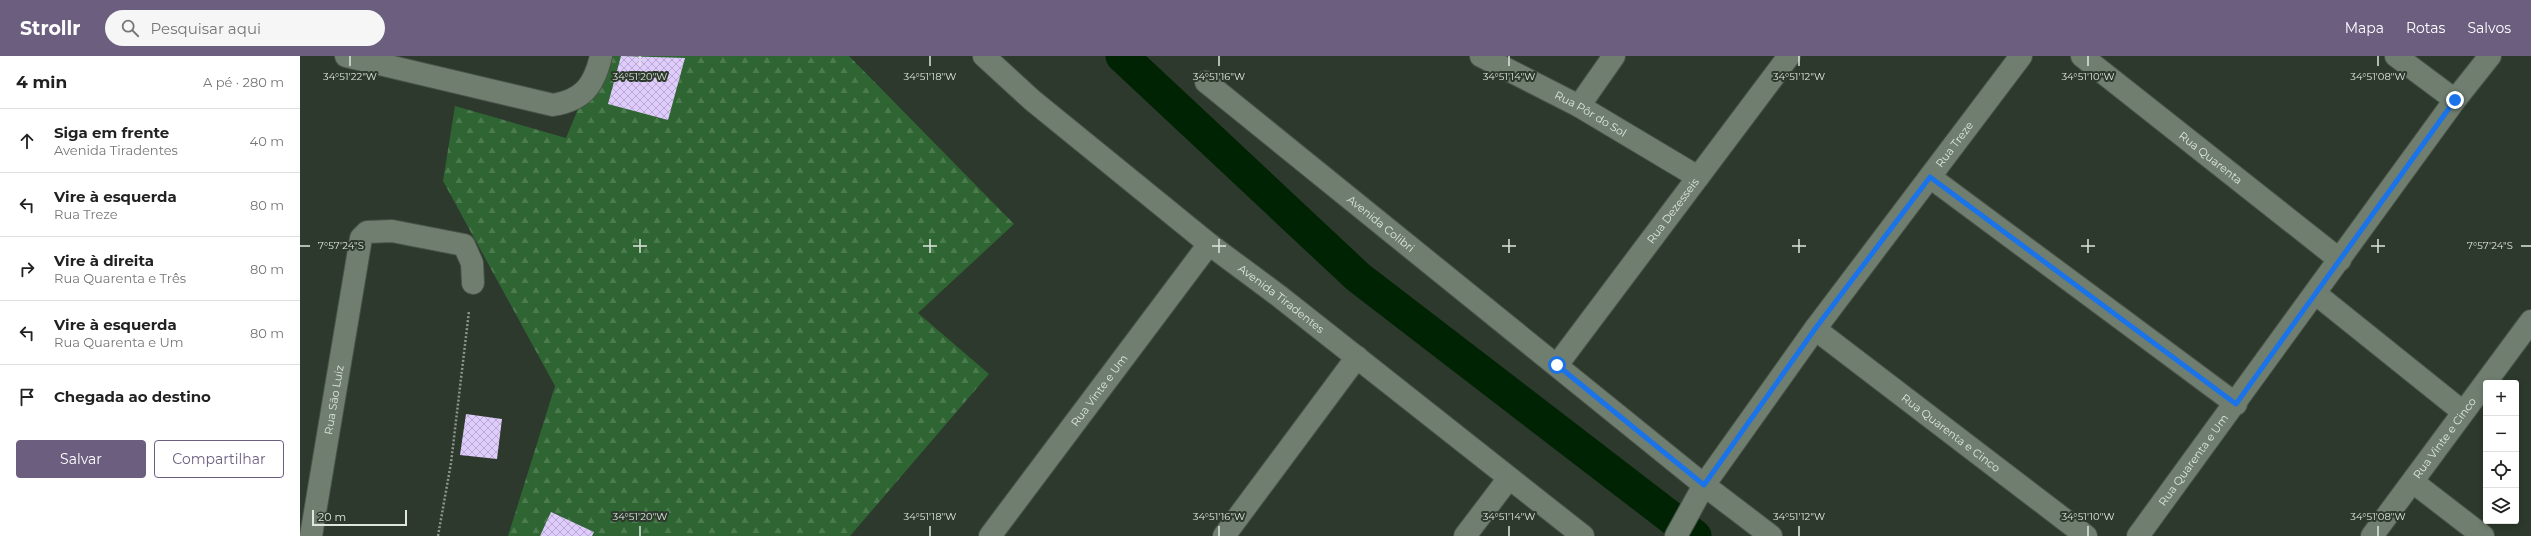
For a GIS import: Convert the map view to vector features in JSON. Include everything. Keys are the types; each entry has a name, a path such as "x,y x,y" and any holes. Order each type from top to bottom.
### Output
{"street":[{"path":"346,56 370,59 553,105 570,102 586,92 594,79 600,56"},
{"name":"Avenida Tiradentes","path":"984,56 1032,100 1209,244 1357,357 1583,536"},
{"name":"Rua Pôr do Sol","path":"1481,56 1579,106 1698,178"},
{"path":"1579,106 1614,56"},
{"name":"Rua Dezesseis","path":"1557,365 1789,56"},
{"name":"Rua Treze","path":"1676,536 1704,485 1815,329 2021,56"},
{"name":"Rua Quarenta","path":"2082,56 2340,260"},
{"path":"2396,56 2455,100"},
{"name":"Rua Quarenta e Um","path":"2138,536 2316,294 2455,100 2490,56"},
{"name":"Avenida Colibri","path":"1206,82 1557,365"},
{"path":"1930,177 2236,404"},
{"name":"Rua São Luiz","path":"311,536 355,263 361,238 367,232 392,231 454,242 464,246 469,251 472,263 473,283"},
{"name":"Rua Vinte e Um","path":"990,536 1209,244"},
{"path":"2316,294 2463,412"},
{"name":"Rua Vinte e Cinco","path":"2372,536 2463,412 2529,327"},
{"name":"Rua Quarenta e Cinco","path":"1815,329 2086,536"},
{"path":"1224,536 1357,357"},
{"path":"1557,365 1704,485 1771,536"},
{"path":"1466,536 1509,478"},
{"path":"2413,482 2483,536"}],"path":[{"path":"438,536 450,463 473,283"}],"green space":[{"path":"600,56 849,56 1014,224 918,313 989,374 850,536 508,536 555,386 443,181 455,106 566,138"}],"building":[{"path":"621,56 685,58 668,120 608,104"},
{"path":"466,414 502,419 497,459 460,455"},
{"path":"551,512 594,532 592,536 540,536"}],"waterway":[{"path":"1122,56 1358,277 1695,536"}],"route":[{"path":"1557,365 1704,485 1815,329 1930,177 2236,404 2455,100"}]}
